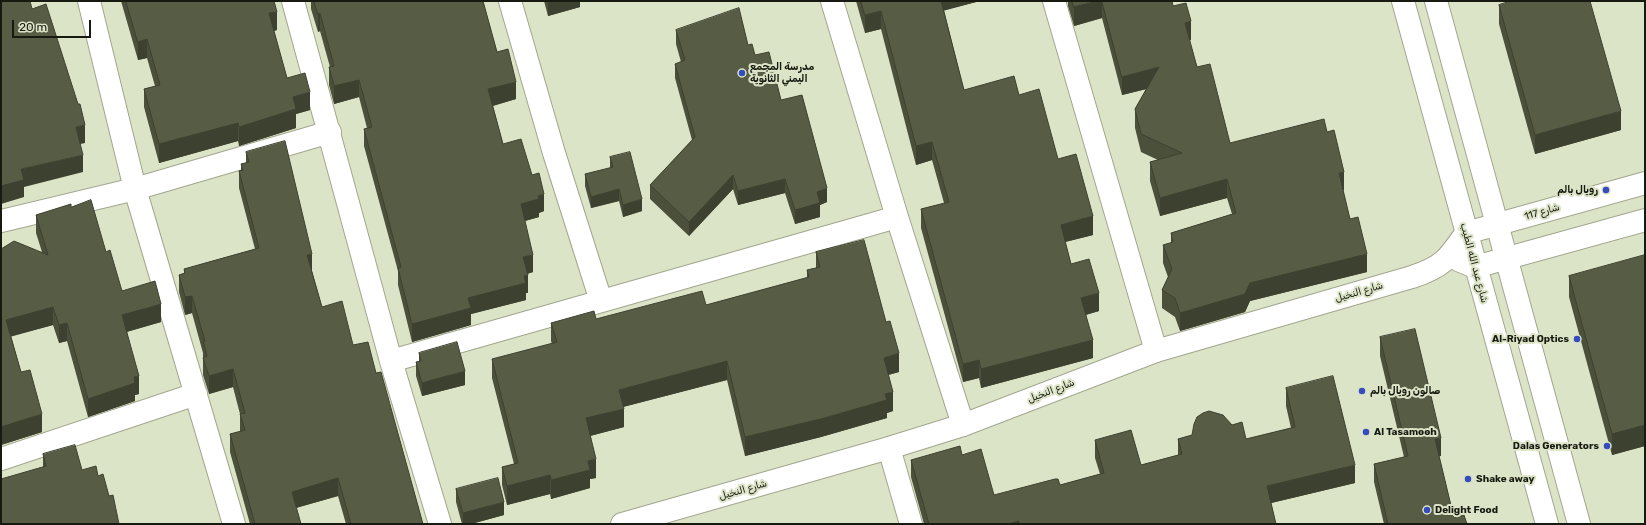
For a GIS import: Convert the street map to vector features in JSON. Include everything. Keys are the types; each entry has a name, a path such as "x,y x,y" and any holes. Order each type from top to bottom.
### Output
{"street":[{"path":"89,1 135,189 234,524"},
{"path":"293,1 391,360 440,524"},
{"path":"510,1 554,153 600,301"},
{"path":"832,1 897,217 963,425"},
{"path":"1054,1 1156,351"},
{"name":"شارع عبد الله الطيب","path":"1403,1 1547,524"},
{"path":"1436,1 1579,524"},
{"path":"1,221 135,189 330,132"},
{"name":"شارع 117","path":"1466,233 1645,183"},
{"path":"391,360 897,217"},
{"path":"1466,233 1450,256 1475,266 1645,220"},
{"name":"شارع النخيل","path":"622,524 889,448 963,425 1156,351 1407,279 1430,271 1450,256"},
{"path":"1,459 196,394"},
{"path":"889,448 911,524"}],"building":[{"path":"1,1 30,1 32,9 46,4 78,104 80,104 85,125 76,127 83,155 21,169 24,180 1,186"},
{"path":"126,1 274,1 277,12 269,13 287,78 305,73 310,92 293,97 296,109 239,127 238,123 159,144 144,89 160,85 147,39 138,42"},
{"path":"314,1 483,1 497,52 508,49 516,82 488,89 503,144 521,139 532,175 539,173 544,194 538,196 539,199 521,204 533,255 523,257 528,275 524,276 526,283 468,298 471,308 412,324 398,268 401,267 364,129 372,127 359,80 334,86 329,67 334,66 320,13 318,14"},
{"path":"861,1 941,1 964,90 1014,76 1019,95 1039,89 1058,159 1076,154 1093,216 1061,225 1071,264 1089,259 1099,293 1081,298 1093,340 981,369 979,360 963,364 921,209 949,202 932,142 916,146 881,11 865,15"},
{"path":"1072,1 1098,1 1074,7"},
{"path":"1102,1 1172,1 1173,6 1186,3 1191,21 1185,23 1197,67 1210,64 1230,143 1324,119 1327,132 1334,130 1344,172 1339,173 1350,219 1358,217 1367,254 1250,283 1245,294 1180,313 1175,298 1162,290 1172,269 1163,245 1173,242 1171,233 1236,213 1227,179 1160,198 1150,162 1182,153 1141,134 1135,109 1159,67 1122,77"},
{"path":"1511,1 1590,1 1621,111 1535,135 1499,5"},
{"path":"739,8 748,45 752,44 755,55 769,52 781,100 802,95 827,188 817,192 820,203 795,210 785,179 738,191 733,175 689,222 650,185 695,137 675,64 685,60 676,30"},
{"path":"285,141 312,254 307,255 322,307 342,301 353,345 368,342 376,373 381,372 423,524 351,524 338,478 292,492 301,524 255,524 230,434 245,430 240,414 245,413 233,369 209,376 203,358 207,356 203,341 205,341 192,296 185,297 179,275 185,273 184,269 259,248 239,171 243,170 241,164 249,162 246,152"},
{"path":"630,152 642,199 623,205 619,189 591,197 585,174 613,167 610,157"},
{"path":"91,200 106,252 110,250 122,291 155,281 161,304 122,315 139,376 134,377 135,383 88,399 67,323 59,325 53,307 6,320 21,372 30,370 42,414 1,427 1,249 14,241 48,255 36,215 71,204 71,207"},
{"path":"864,240 886,322 890,321 899,353 884,358 893,392 885,394 887,400 821,419 745,437 727,361 619,390 624,409 586,418 596,459 588,461 590,470 551,480 550,475 507,486 502,467 518,463 492,359 557,342 551,323 594,311 596,319 702,291 706,305 809,277 807,270 820,267 816,252"},
{"path":"1645,255 1645,425 1612,434 1569,276"},
{"path":"1415,329 1441,438 1435,439 1454,518 1464,515 1467,524 1388,524 1374,464 1408,456 1380,337"},
{"path":"457,342 465,371 422,383 416,362 421,361 419,353"},
{"path":"1333,376 1355,465 1267,486 1276,524 1019,524 1019,521 1008,524 929,524 911,460 960,446 962,455 981,449 994,495 1055,479 1058,479 1060,485 1104,473 1095,440 1131,430 1141,465 1182,454 1178,439 1192,435 1197,417 1209,411 1223,415 1232,425 1242,422 1246,439 1295,427 1286,388"},
{"path":"75,445 82,470 96,466 98,476 103,474 109,496 113,495 119,524 1,524 1,479 46,466 43,454"},
{"path":"498,478 504,502 463,513 456,489"}],"place":[{"name":"مدرسة المجمع اليمني الثانوية","path":"742,73"},
{"name":"رويال بالم","path":"1606,190"},
{"name":"Al-Riyad Optics","path":"1577,339"},
{"name":"صالون رويال بالم","path":"1362,391"},
{"name":"Al Tasamooh","path":"1366,432"},
{"name":"Dalas Generators","path":"1607,446"},
{"name":"Shake away","path":"1468,479"},
{"name":"Delight Food","path":"1427,510"}]}
